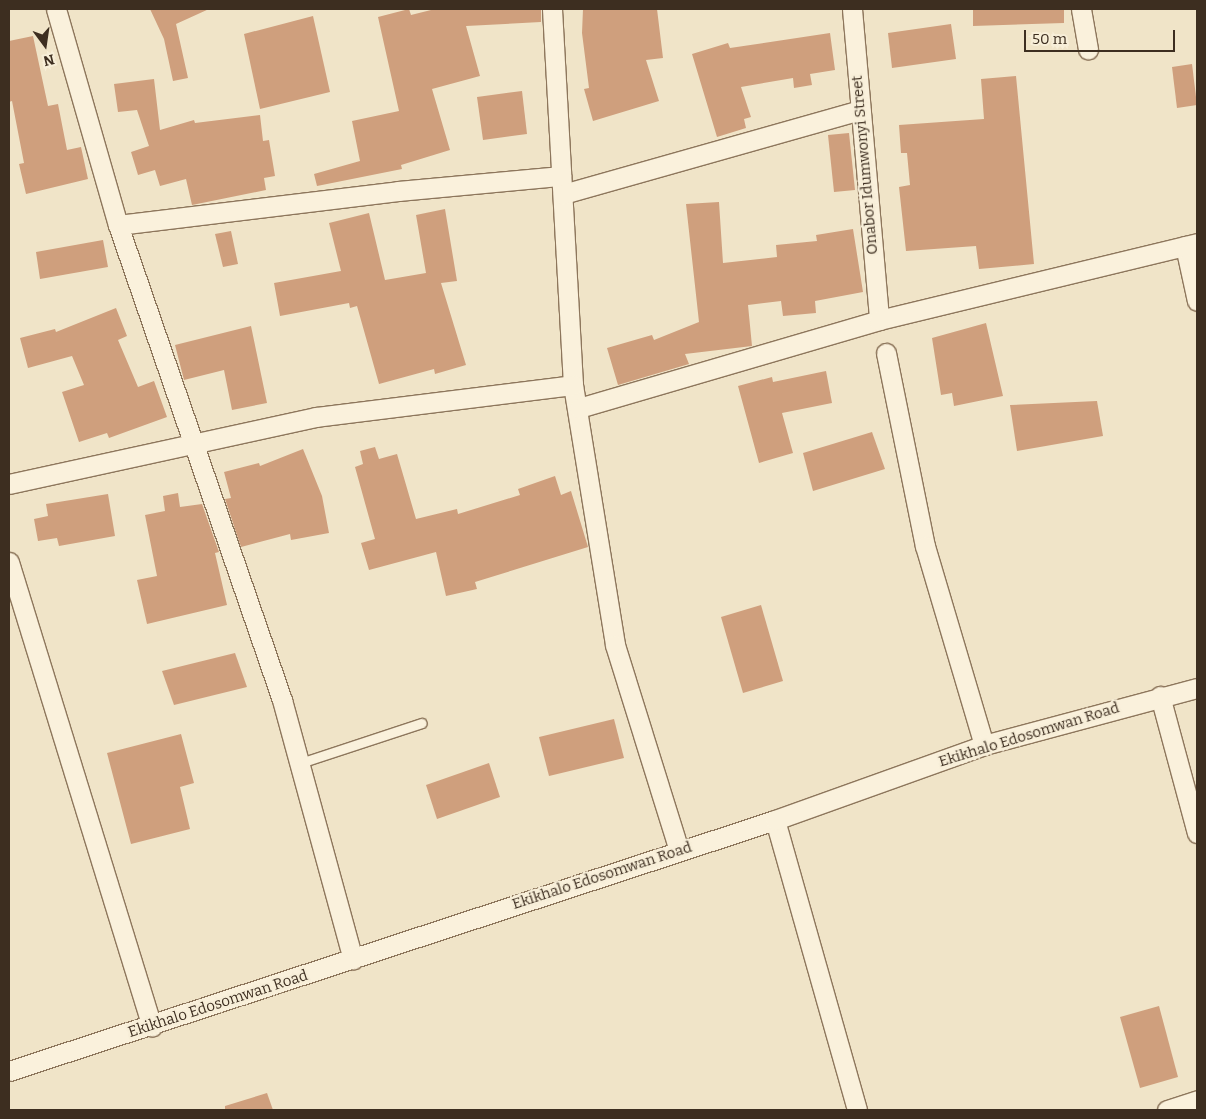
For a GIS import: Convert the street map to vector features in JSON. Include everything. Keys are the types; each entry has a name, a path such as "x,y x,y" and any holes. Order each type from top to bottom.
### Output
{"street":[{"path":"56,9 118,225 282,700 354,959"},
{"path":"552,9 573,386 579,408 615,645 679,850"},
{"name":"Onabor Idumwonyi Street","path":"852,9 879,320"},
{"path":"1081,9 1088,48"},
{"path":"118,225 398,191 562,185 860,110"},
{"path":"579,408 879,320 1191,244 1197,302"},
{"path":"886,353 925,546 984,745"},
{"path":"9,484 316,417 573,386"},
{"path":"9,562 152,1026"},
{"name":"Ekikhalo Edosomwan Road","path":"9,1070 152,1026 679,850 775,820 984,745 1160,696 1197,688"},
{"path":"1160,696 1196,833"},
{"path":"775,820 857,1110"},
{"path":"1168,1110 1197,1100"}],"lane":[{"path":"300,762 422,723"}],"building":[{"path":"150,9 209,9 176,24 188,78 173,81 164,39"},
{"path":"409,9 411,15 435,9 541,9 541,22 466,26 480,76 432,89 450,150 401,165 402,169 317,186 314,174 360,161 352,121 399,111 378,17"},
{"path":"583,9 657,9 663,58 646,60 659,101 593,121 584,89 589,88 582,33"},
{"path":"973,9 1064,9 1064,23 973,26"},
{"path":"313,16 330,92 260,109 244,34"},
{"path":"951,24 956,59 892,68 888,33"},
{"path":"830,33 835,70 810,74 812,85 794,88 793,78 741,87 751,117 744,119 746,128 717,137 692,54 728,43 730,48"},
{"path":"33,36 48,106 58,104 67,150 81,147 88,179 26,194 19,164 24,163 12,101 9,102 9,41"},
{"path":"1192,64 1197,105 1177,108 1172,67"},
{"path":"1016,76 1034,264 979,269 976,246 906,251 899,187 910,185 907,153 901,153 899,125 984,119 981,79"},
{"path":"154,79 160,130 194,120 195,123 260,115 263,141 269,140 275,176 264,178 266,190 192,205 186,179 160,186 155,170 138,175 131,152 149,146 137,110 118,112 114,84"},
{"path":"522,91 527,134 483,140 477,97"},
{"path":"849,133 855,190 834,192 828,135"},
{"path":"719,202 723,263 777,257 776,245 817,241 816,235 853,229 863,292 815,301 816,313 783,316 781,301 748,305 752,346 685,354 689,364 618,385 607,348 652,335 654,340 699,322 686,204"},
{"path":"445,209 457,281 441,283 466,365 435,374 434,369 379,384 357,306 350,308 349,303 280,316 274,283 341,271 329,223 369,213 385,280 426,273 416,215"},
{"path":"231,231 238,264 223,267 215,234"},
{"path":"103,240 108,267 40,279 36,252"},
{"path":"116,308 127,336 118,340 138,387 154,381 167,417 109,438 107,433 79,442 62,392 84,385 72,356 28,368 20,338 55,329 56,332"},
{"path":"986,323 1003,396 954,406 952,393 941,395 932,338"},
{"path":"251,326 267,403 232,410 224,370 184,380 175,345"},
{"path":"826,371 832,403 782,413 793,453 759,463 738,386 772,377 773,382"},
{"path":"1097,401 1103,436 1017,451 1010,405"},
{"path":"872,432 885,469 813,491 803,453"},
{"path":"375,447 379,459 397,454 416,519 457,509 458,514 520,495 518,489 555,476 561,495 571,491 588,547 475,582 477,589 446,596 436,552 369,570 361,543 375,539 355,467 363,464 360,451"},
{"path":"303,449 322,496 329,533 291,540 290,534 241,547 225,499 231,498 224,472 259,463 260,466"},
{"path":"178,493 180,507 202,504 219,552 215,553 227,605 147,624 137,580 157,576 145,515 165,511 163,496"},
{"path":"108,494 115,536 59,546 57,538 38,541 34,519 48,516 46,504"},
{"path":"761,605 783,681 743,693 721,617"},
{"path":"235,653 247,687 174,705 162,671"},
{"path":"614,719 624,758 549,776 539,737"},
{"path":"181,734 194,783 180,787 190,829 131,844 107,753"},
{"path":"489,763 500,797 437,819 426,785"},
{"path":"1159,1006 1178,1077 1140,1088 1120,1017"},
{"path":"267,1093 273,1110 225,1110 225,1106"}]}
